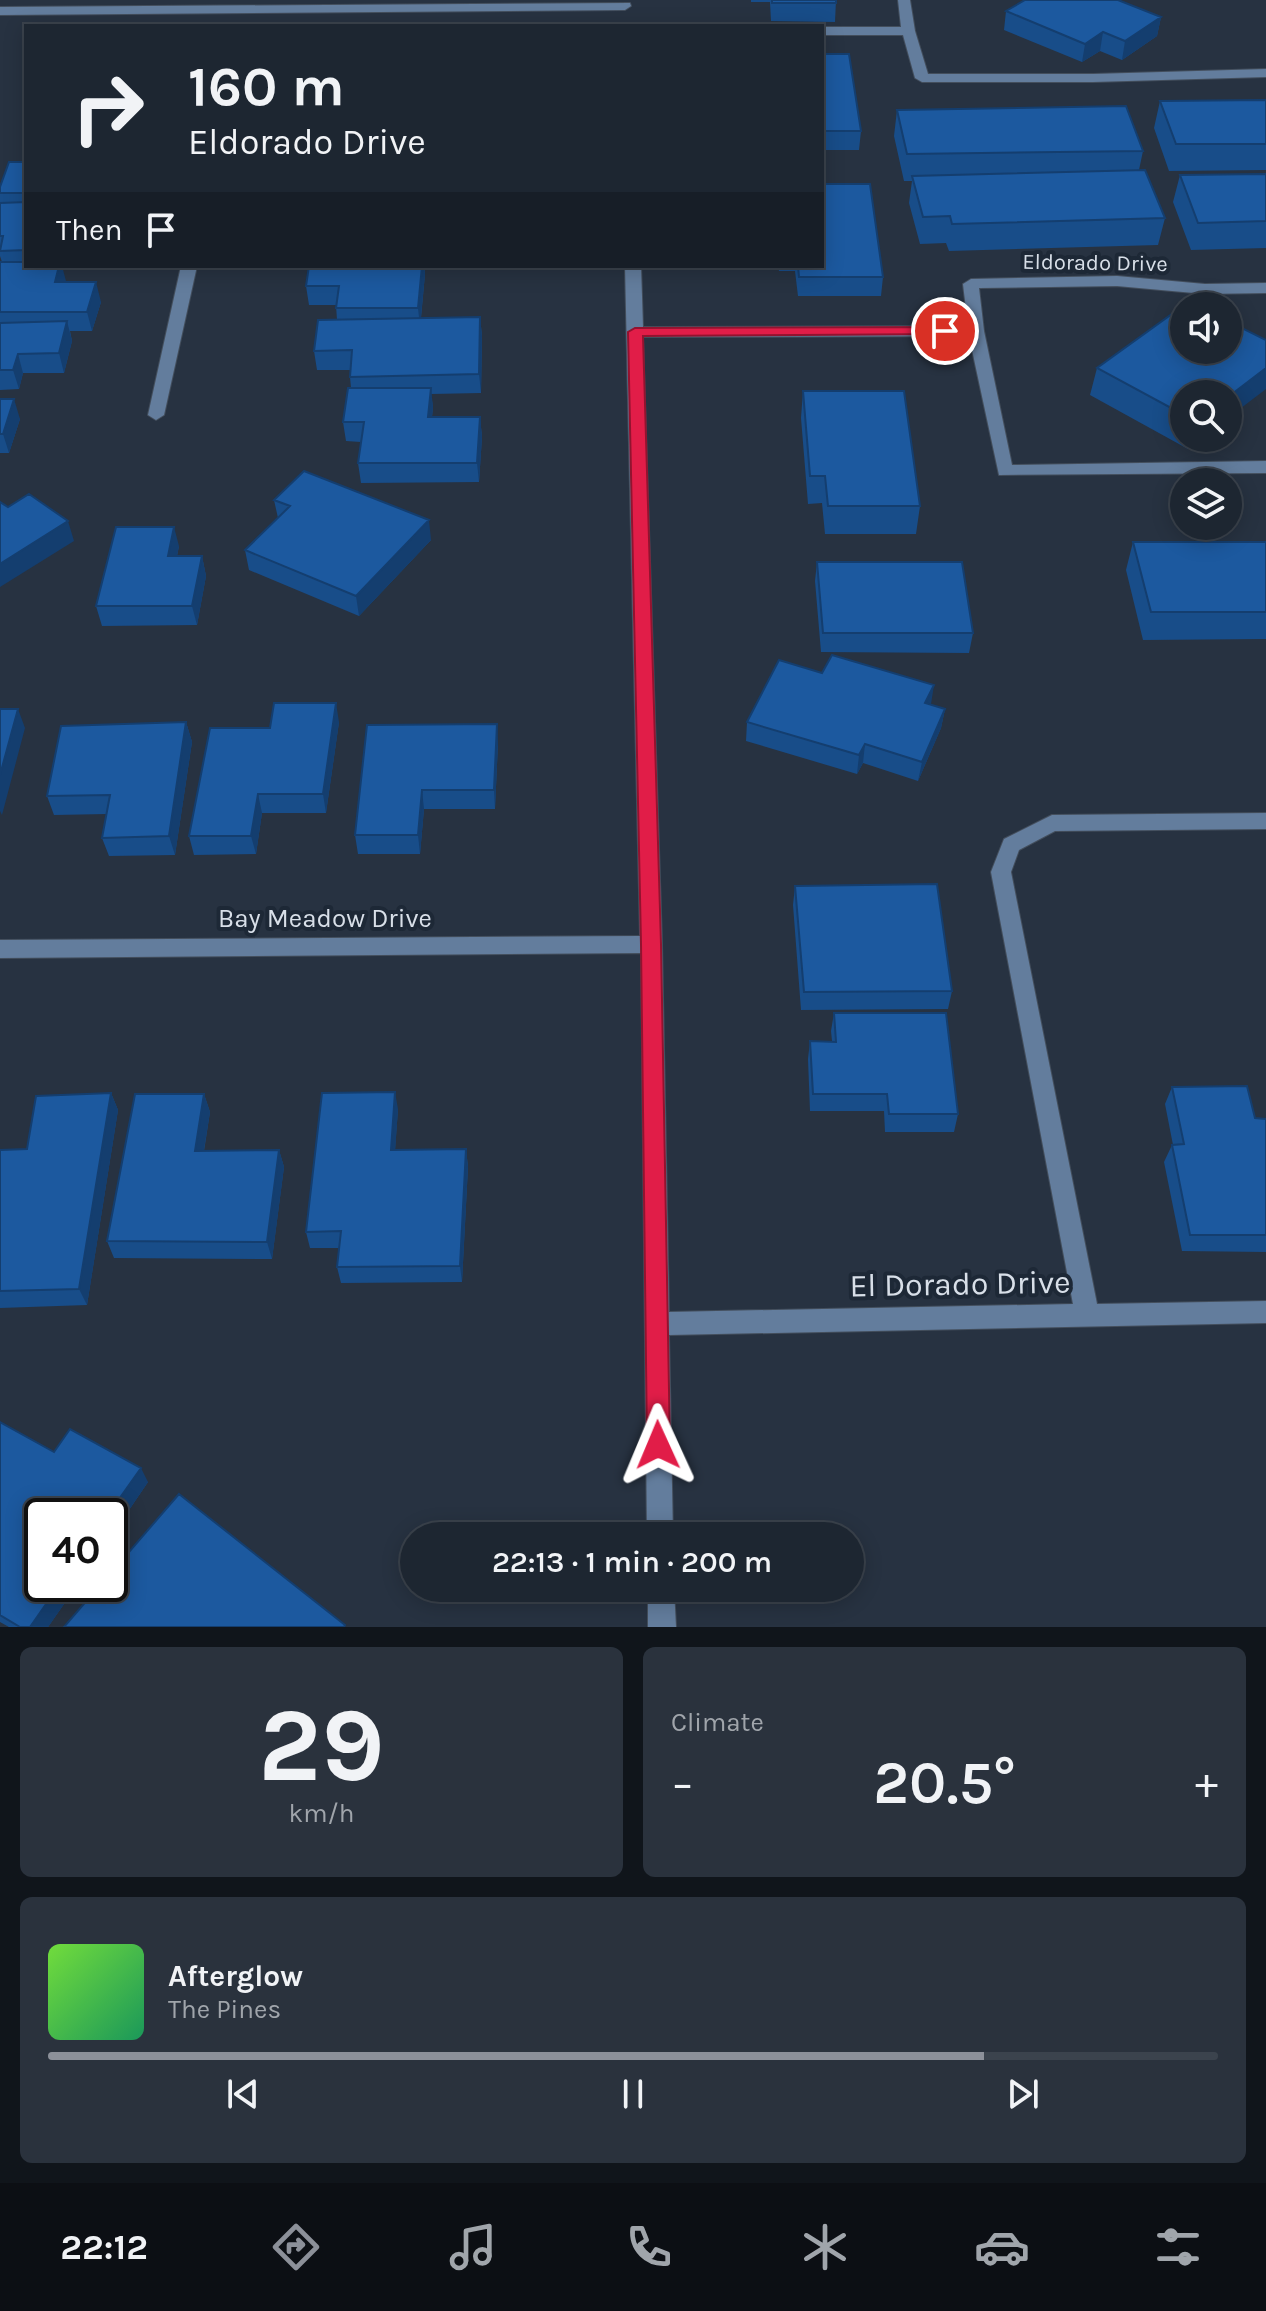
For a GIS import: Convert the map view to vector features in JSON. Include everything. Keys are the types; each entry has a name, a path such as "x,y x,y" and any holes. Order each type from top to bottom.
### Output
{"street":[{"path":"904,0 908,31 922,78 1093,78 1266,73"},
{"path":"0,11 625,7"},
{"path":"242,24 245,10"},
{"path":"824,31 908,31"},
{"path":"156,415 189,268"},
{"path":"633,268 651,944 660,1522"},
{"name":"Eldorado Drive","path":"1266,288 1205,289 1117,281 971,284 976,331 1005,471 1266,467"},
{"path":"635,332 976,331"},
{"path":"1087,1313 1001,872 1006,858 1011,845 1052,823 1266,821"},
{"name":"Bay Meadow Drive","path":"0,949 651,944"},
{"name":"El Dorado Drive","path":"656,1324 1087,1313 1266,1312"},
{"path":"661,1602 662,1627"}],"building":[{"path":"772,0 836,0 836,3 772,3"},
{"path":"1025,0 1118,0 1161,17 1125,41 1103,32 1085,44 1006,11"},
{"path":"824,54 849,54 861,131 824,131"},
{"path":"1266,100 1266,144 1176,144 1160,101"},
{"path":"1126,106 1143,151 907,154 897,110"},
{"path":"9,162 24,162 24,193 0,193"},
{"path":"1145,170 1165,218 952,224 950,216 923,217 912,176"},
{"path":"1266,174 1266,221 1198,223 1180,175"},
{"path":"824,184 870,184 883,277 799,277 798,268 824,268"},
{"path":"24,202 24,250 0,251 3,236 0,236 0,203"},
{"path":"0,262 24,262 24,268 58,268 55,282 96,282 87,312 0,312"},
{"path":"309,268 422,268 418,308 336,308 339,286 306,286"},
{"path":"1170,315 1170,364 1242,364 1242,328 1266,340 1266,368 1242,386 1242,380 1170,380 1170,407 1097,368"},
{"path":"480,317 479,374 350,377 352,350 314,351 318,320"},
{"path":"67,321 59,353 18,354 13,370 0,370 0,323"},
{"path":"348,388 431,388 428,417 480,417 477,463 358,463 364,422 343,422"},
{"path":"803,391 904,391 920,506 828,506 825,476 810,476"},
{"path":"0,399 14,399 3,434 0,434"},
{"path":"304,471 429,520 356,596 245,550 290,506 274,500"},
{"path":"29,494 68,521 0,564 0,502 8,507"},
{"path":"116,527 174,527 168,556 202,556 192,606 96,606"},
{"path":"1133,542 1266,542 1266,612 1151,612"},
{"path":"817,562 962,562 973,633 823,633"},
{"path":"832,655 934,685 925,703 945,709 922,762 865,744 859,755 747,722 779,660 822,673"},
{"path":"274,703 336,703 323,794 258,794 251,836 189,836 210,728 270,728"},
{"path":"0,709 18,709 0,775"},
{"path":"186,722 169,836 102,838 110,795 47,796 61,726"},
{"path":"497,724 494,790 422,790 418,835 355,835 367,725"},
{"path":"937,884 952,991 804,992 795,886"},
{"path":"834,1013 946,1013 958,1114 889,1114 887,1094 813,1094 810,1041 836,1042"},
{"path":"1247,1086 1255,1118 1266,1119 1266,1235 1190,1235 1172,1145 1184,1144 1172,1087"},
{"path":"395,1092 391,1150 466,1149 460,1266 337,1267 341,1231 306,1232 322,1093"},
{"path":"111,1093 79,1289 0,1291 0,1150 27,1149 36,1096"},
{"path":"135,1094 204,1094 195,1151 279,1150 267,1242 107,1241"},
{"path":"0,1422 54,1452 70,1429 141,1468 120,1498 24,1498 24,1602 47,1602 30,1627 20,1627 0,1615"},
{"path":"179,1494 345,1625 64,1627 86,1602 128,1602 128,1553"}],"route":[{"path":"658,1445 651,944 635,332 945,331"}]}
